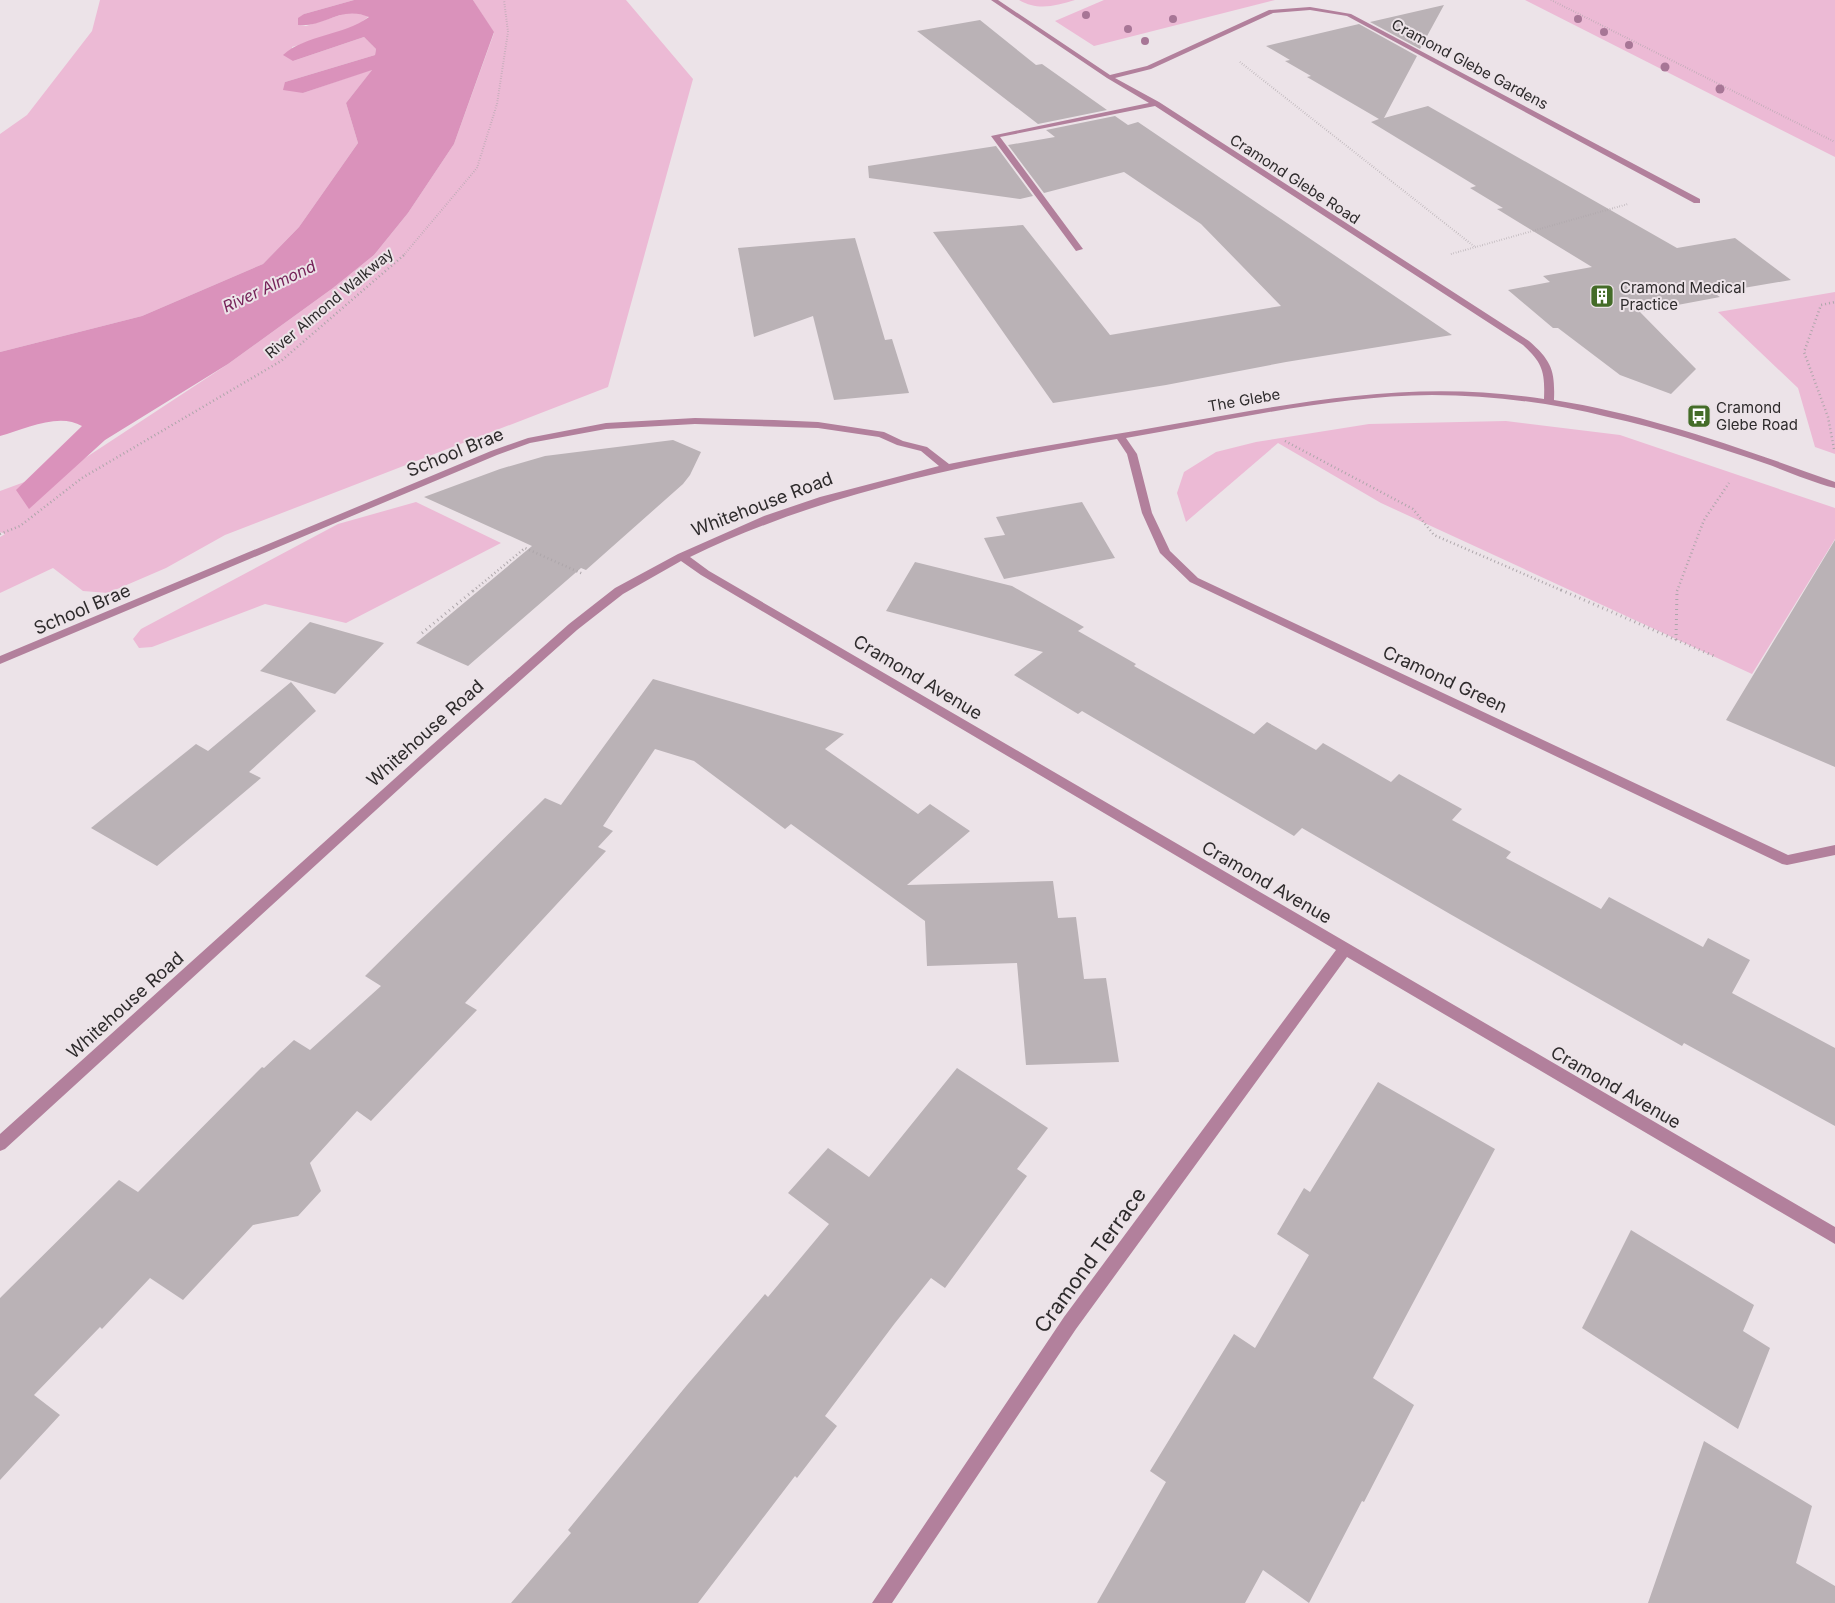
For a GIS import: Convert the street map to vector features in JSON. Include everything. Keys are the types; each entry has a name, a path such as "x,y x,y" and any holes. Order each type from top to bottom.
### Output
{"street":[{"name":"Cramond Glebe Road","path":"994,0 1109,77 1156,104 1526,343 1542,356 1550,372 1549,401"},
{"name":"Cramond Glebe Gardens","path":"1109,77 1149,68 1272,11 1292,7 1321,8 1350,15 1697,201"},
{"path":"1079,249 996,136 1156,104"},
{"name":"The Glebe","path":"945,466 1329,401 1399,393 1469,393 1549,401 1642,420 1748,454 1835,485"},
{"name":"School Brae","path":"0,660 494,453 528,441 567,432 656,422 695,421 818,425 881,434 900,443 924,449 945,466"},
{"name":"Cramond Green","path":"1120,436 1132,454 1147,513 1165,554 1194,580 1787,860 1835,850"},
{"name":"Whitehouse Road","path":"0,1144 447,737 585,617 621,590 682,556 728,535 821,499 873,483 945,466"},
{"name":"Cramond Avenue","path":"682,556 705,573 1344,950 1835,1236"},
{"name":"Cramond Terrace","path":"880,1603 1070,1322 1344,950"}],"path":[{"name":"River Almond Walkway","path":"0,534 20,526 82,478 281,361 401,259 477,168 497,104 508,32 504,0"},
{"path":"1551,0 1835,142"},
{"path":"1198,45 1238,61 1475,247"},
{"path":"1405,266 1677,190"},
{"path":"1835,302 1821,305 1804,352 1828,417 1835,454"},
{"path":"1257,413 1275,436 1413,509 1434,535 1716,657"},
{"path":"1676,640 1677,590 1689,556 1704,520 1748,454"},
{"path":"422,633 525,548 621,590"}],"shaded area":[{"path":"100,0 354,0 304,14 298,25 306,26 350,12 369,16 357,26 292,47 293,61 364,37 376,49 375,55 285,82 303,93 373,69 346,103 358,143 299,227 263,264 142,316 0,352 0,134 27,115 92,31"},
{"path":"473,0 626,0 693,79 608,387 225,535 166,568 108,593 83,591 53,568 0,593 0,537 5,534 0,532 0,491 79,462 228,364 333,288 374,255 408,213 454,144 494,33"},
{"path":"1019,0 1075,0 1054,6 1040,6"},
{"path":"1104,0 1275,0 1094,46 1055,21"},
{"path":"1525,0 1835,0 1835,157"},
{"path":"1835,292 1835,454 1815,447 1798,388 1718,312"},
{"path":"1506,421 1620,435 1835,508 1835,539 1752,674 1381,503 1278,443 1186,522 1177,493 1184,472 1216,452 1256,442 1369,424"},
{"path":"416,502 501,543 346,623 265,604 152,647 139,648 133,639 141,629 338,524"}],"water":[{"name":"River Almond","path":"354,0 473,0 494,32 454,144 408,213 374,255 333,288 228,364 105,440 29,509 16,490 82,426 73,422 53,421 0,436 0,352 142,316 263,264 299,227 358,143 346,103 372,70 303,93 283,90 285,82 375,55 376,49 364,37 293,61 283,55 303,43 348,28 369,17 349,14 307,25 298,25 298,18 304,14"}],"building":[{"path":"1444,5 1420,49 1370,22"},
{"path":"980,20 1036,65 1042,64 1107,110 1038,124 917,31"},
{"path":"1359,24 1417,56 1384,118 1428,106 1677,248 1735,238 1791,280 1714,293 1720,297 1640,312 1696,369 1671,394 1620,375 1558,328 1553,328 1508,290 1550,282 1543,276 1592,267 1497,209 1503,208 1470,188 1476,186 1371,122 1379,119 1307,77 1311,76 1285,61 1290,60 1266,46"},
{"path":"1115,116 1128,125 1138,122 1452,335 1053,403 933,232 1023,225 1110,335 1281,306 1201,224 1124,172 1044,193 1008,145 1055,137 1046,130"},
{"path":"996,146 1033,196 1020,199 869,178 868,166"},
{"path":"855,238 885,340 892,339 909,393 834,400 813,316 754,337 738,248"},
{"path":"673,440 701,452 690,475 683,484 586,570 581,568 468,666 416,643 532,546 424,497 500,469 545,456"},
{"path":"1082,502 1115,558 1004,579 984,538 1005,535 996,517"},
{"path":"1835,540 1835,767 1726,720"},
{"path":"915,562 1012,586 1084,627 1078,631 1136,664 1134,666 1254,734 1267,722 1316,750 1323,743 1391,782 1399,774 1462,809 1452,820 1511,852 1506,858 1601,909 1609,897 1703,947 1708,938 1750,960 1732,993 1835,1048 1835,1126 1684,1043 1682,1046 1302,828 1294,836 1082,711 1078,714 1014,675 1043,652 886,611"},
{"path":"310,622 384,643 335,694 260,671"},
{"path":"653,679 844,734 825,749 918,814 930,804 970,831 907,885 1053,881 1058,918 1076,917 1084,979 1106,978 1119,1062 1026,1065 1017,963 927,966 925,921 791,824 785,829 694,761 655,749 603,826 613,831 598,847 606,851 465,1003 477,1010 371,1121 357,1111 310,1163 321,1191 298,1216 253,1225 183,1300 150,1278 102,1329 100,1327 34,1395 60,1415 0,1480 0,1298 119,1180 138,1192 262,1067 264,1068 294,1040 310,1050 381,986 365,976 545,798 561,805"},
{"path":"291,682 316,711 249,772 261,778 157,866 91,828 196,744 208,751"},
{"path":"957,1068 1048,1128 1017,1169 1027,1176 945,1288 931,1278 895,1323 825,1416 837,1426 797,1478 795,1476 698,1603 511,1603 571,1533 568,1530 687,1385 765,1294 768,1297 829,1224 788,1193 828,1148 869,1177"},
{"path":"1378,1082 1495,1149 1373,1378 1414,1405 1364,1502 1362,1501 1309,1603 1263,1570 1245,1603 1097,1603 1166,1482 1150,1471 1234,1334 1255,1348 1309,1255 1277,1234 1304,1188 1310,1192"},
{"path":"1631,1230 1754,1305 1743,1331 1770,1348 1738,1429 1582,1328"},
{"path":"1704,1441 1812,1506 1796,1563 1835,1586 1835,1603 1648,1603"}],"place":[{"name":"Cramond Medical Practice","path":"1602,296"},
{"name":"Cramond Glebe Road","path":"1699,416"}]}
